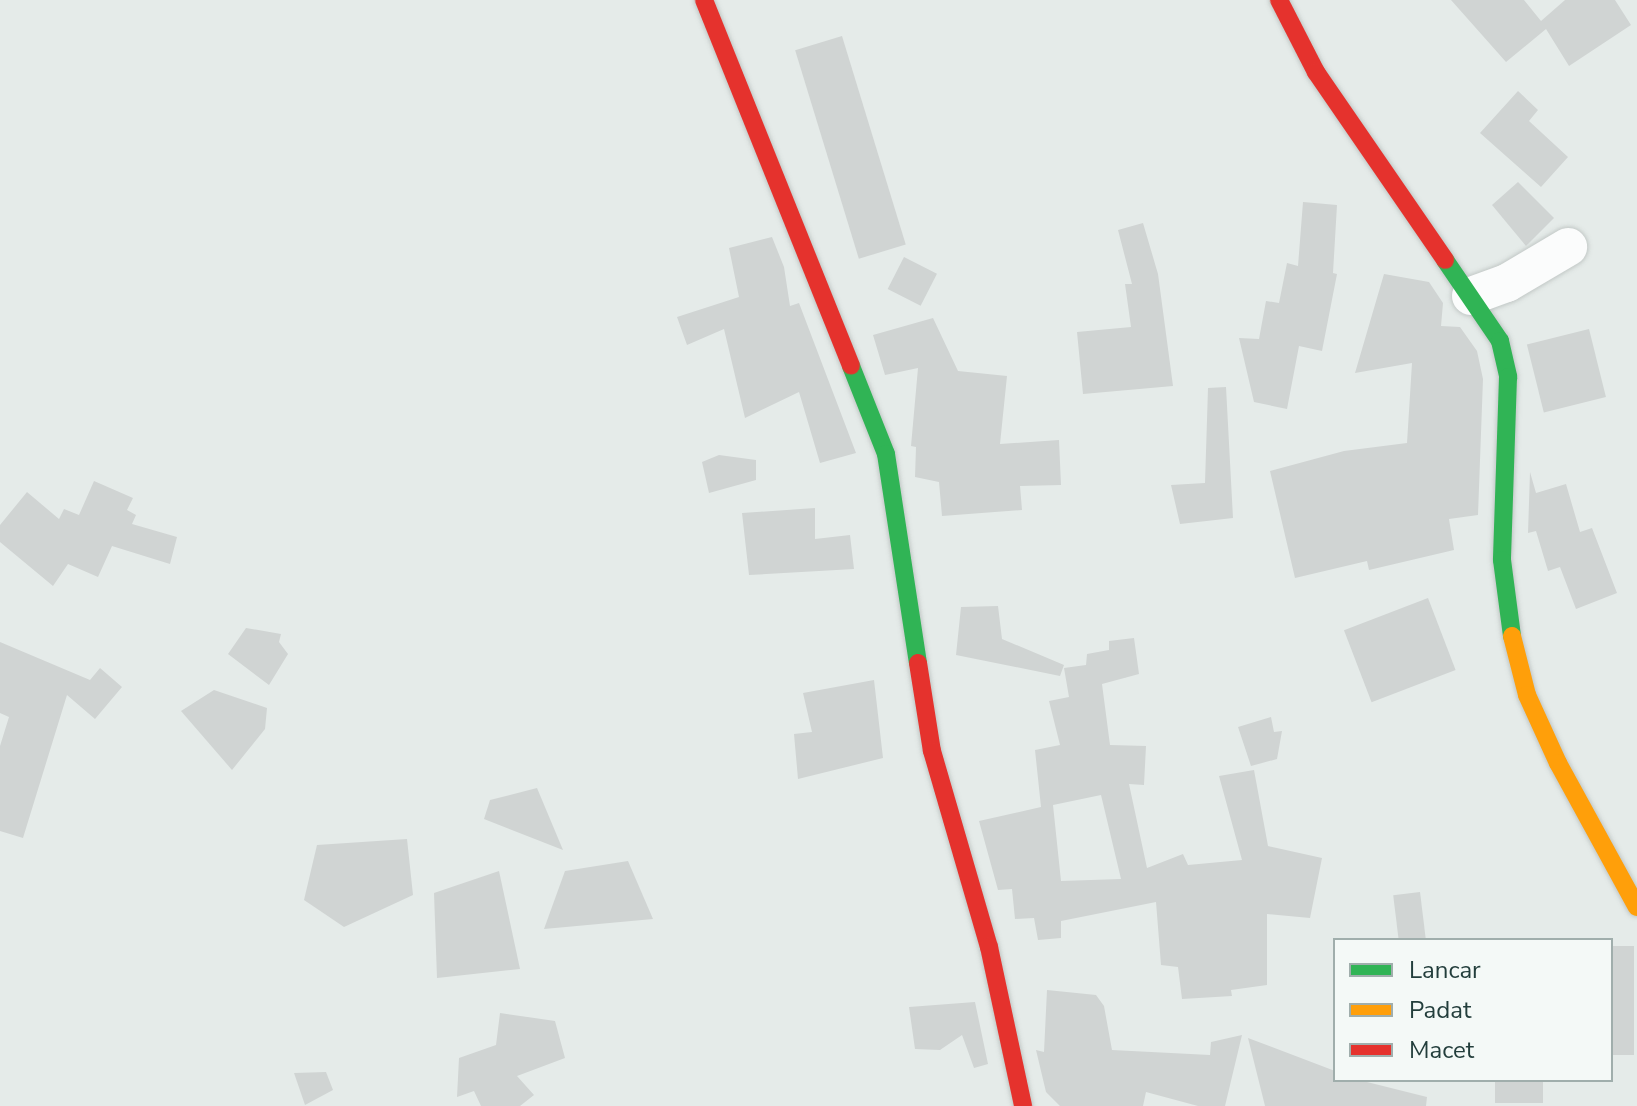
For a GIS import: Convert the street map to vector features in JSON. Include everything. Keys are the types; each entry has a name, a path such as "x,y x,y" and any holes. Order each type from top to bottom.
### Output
{"street":[{"path":"704,0 886,454 932,751 989,947 1023,1106"},
{"path":"1279,0 1316,72 1471,296 1506,360 1502,560 1513,648 1527,695 1558,763 1637,907"},
{"path":"1471,296 1507,283 1568,247"}],"building":[{"path":"1451,0 1524,0 1541,21 1565,0 1615,0 1631,25 1569,66 1546,29 1506,62"},
{"path":"842,36 906,244 859,259 795,50"},
{"path":"1518,91 1538,110 1529,121 1568,157 1541,187 1480,133"},
{"path":"1518,182 1554,218 1526,246 1492,205"},
{"path":"1303,202 1337,205 1333,273 1337,274 1322,351 1299,346 1287,409 1254,402 1239,338 1259,339 1266,301 1279,303 1287,263 1298,266"},
{"path":"1143,223 1158,274 1173,386 1083,394 1077,332 1131,327 1125,284 1132,284 1118,230"},
{"path":"772,237 784,267 790,306 799,303 856,453 820,463 799,392 745,418 724,329 687,345 677,317 739,297 729,248"},
{"path":"904,257 937,274 921,306 888,289"},
{"path":"1384,274 1429,282 1443,303 1441,326 1460,327 1477,351 1483,379 1478,515 1449,519 1454,550 1369,570 1367,561 1295,578 1270,471 1344,451 1407,443 1412,363 1355,373"},
{"path":"933,318 958,371 1007,376 1000,444 1059,440 1061,485 1020,486 1022,510 942,516 939,482 915,477 916,447 911,446 918,368 885,375 873,335"},
{"path":"1589,329 1606,397 1544,412 1527,344"},
{"path":"1226,387 1233,518 1180,524 1171,485 1205,483 1208,388"},
{"path":"719,455 756,460 756,480 709,493 702,462"},
{"path":"1530,472 1536,493 1566,484 1580,532 1592,528 1617,593 1576,609 1560,567 1548,571 1536,531 1528,533"},
{"path":"94,481 133,498 127,510 136,515 132,524 177,537 170,564 112,546 98,577 68,564 53,586 0,542 0,525 27,492 59,519 64,509 79,515"},
{"path":"815,508 815,539 850,535 854,569 749,575 742,513"},
{"path":"1428,598 1456,670 1372,702 1344,630"},
{"path":"998,606 1002,639 1064,665 1060,676 956,655 961,607"},
{"path":"246,628 281,634 279,642 288,654 269,685 228,654"},
{"path":"1134,638 1139,674 1102,684 1110,745 1146,746 1144,785 1129,784 1147,868 1183,854 1188,865 1242,860 1219,776 1254,770 1268,846 1322,858 1310,918 1267,914 1267,985 1231,990 1232,996 1182,999 1178,967 1161,965 1156,902 1061,921 1061,938 1038,940 1034,918 1015,919 1012,889 998,890 979,821 1041,807 1035,750 1060,745 1049,701 1069,697 1064,668 1086,665 1087,654 1109,650 1109,641","holes":["1101,795 1121,879 1061,881 1053,805"]},
{"path":"0,642 90,680 100,668 122,687 95,719 67,695 23,838 0,831 0,746 9,717 0,713"},
{"path":"874,680 883,758 798,779 794,734 812,732 803,693"},
{"path":"214,690 267,708 265,729 232,770 181,711"},
{"path":"1271,717 1274,732 1282,731 1277,759 1251,766 1238,727"},
{"path":"537,788 563,850 484,819 490,800"},
{"path":"407,839 413,895 344,927 304,900 317,845"},
{"path":"628,861 653,919 544,929 565,871"},
{"path":"499,871 520,969 437,978 434,893"},
{"path":"1420,892 1426,938 1398,938 1393,895"},
{"path":"1613,946 1634,946 1634,1055 1613,1055"},
{"path":"1047,990 1096,995 1104,1006 1112,1050 1210,1055 1211,1042 1242,1035 1225,1106 1198,1106 1146,1092 1143,1106 1060,1106 1046,1092 1036,1050 1044,1052"},
{"path":"975,1002 988,1064 974,1068 962,1035 940,1050 915,1049 909,1007"},
{"path":"500,1013 555,1021 565,1058 517,1076 534,1095 520,1106 481,1106 474,1091 457,1097 459,1058 496,1045"},
{"path":"1248,1038 1333,1070 1333,1082 1367,1082 1427,1097 1426,1106 1265,1106"},
{"path":"326,1072 333,1090 305,1105 294,1073"},
{"path":"1495,1082 1543,1082 1543,1103 1495,1103"}],"traffic: fast":[{"path":"1445,260 1500,341 1508,377 1502,560 1512,636"},
{"path":"851,366 886,454 918,663"}],"traffic: slow":[{"path":"1512,636 1527,695 1558,763 1637,907"}],"traffic: jam":[{"path":"704,0 851,366"},
{"path":"1279,0 1316,72 1445,260"},
{"path":"918,663 932,751 989,947 1023,1106"}]}
